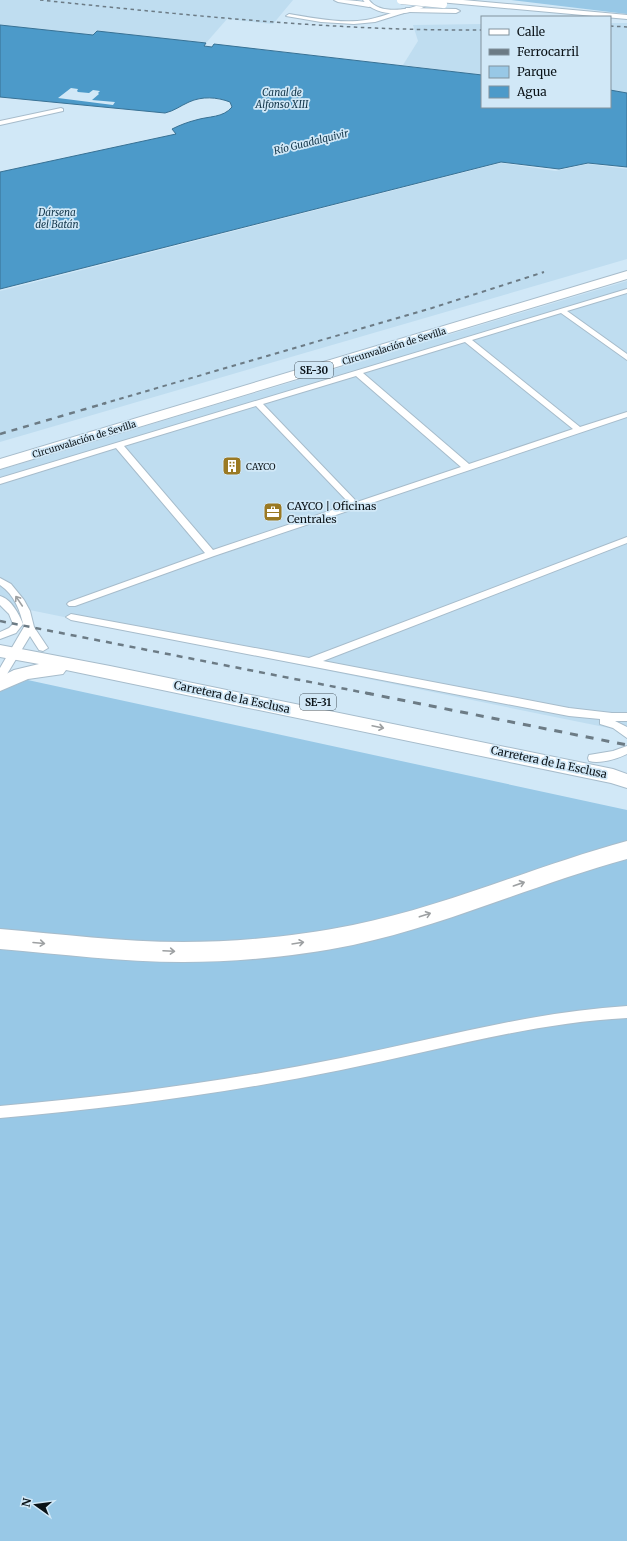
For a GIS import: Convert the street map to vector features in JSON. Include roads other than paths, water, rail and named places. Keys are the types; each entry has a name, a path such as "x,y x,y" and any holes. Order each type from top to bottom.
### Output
{"highway":[{"name":"Circunvalación de Sevilla","path":"0,454 627,268"},
{"name":"Circunvalación de Sevilla","path":"0,464 627,275"},
{"name":"SE-31","path":"6,644 43,648 593,758 624,774"},
{"name":"Carretera de la Esclusa","path":"6,644 110,672 624,774"},
{"path":"0,685 20,675 46,669 110,672"},
{"path":"0,939 66,945 184,952 274,947 353,934 407,921 557,871 627,850"}],"main road":[{"path":"338,0 369,4"},
{"path":"401,0 442,1 627,17"},
{"path":"493,0 627,17"},
{"path":"442,1 576,16"},
{"path":"407,10 467,11"},
{"path":"490,13 542,16"},
{"path":"611,20 627,21"}],"street":[{"path":"289,16 331,22 360,22 375,20 420,7 430,0"},
{"path":"369,4 386,10 407,10"},
{"path":"360,22 373,15 375,11 369,4"},
{"path":"0,123 61,110"},
{"path":"0,481 627,291"},
{"path":"562,311 627,358"},
{"path":"467,340 579,430"},
{"path":"358,373 468,468"},
{"path":"258,403 356,506"},
{"path":"72,604 211,554 627,414"},
{"path":"118,445 211,554"},
{"path":"311,662 627,540"},
{"path":"0,581 8,586 21,602 29,627 43,648"},
{"path":"0,599 13,613 18,624 16,629 10,632 6,644 0,676"},
{"path":"71,617 578,714 615,724 622,728 627,734"},
{"path":"6,644 29,627"},
{"path":"578,714 612,718 627,717"},
{"path":"593,758 615,755 627,750"},
{"path":"0,1112 128,1100 211,1088 299,1072 555,1019 593,1014 627,1012"}],"water":[{"path":"0,25 93,35 97,31 206,43 204,46 212,47 214,44 481,75 481,108 611,108 611,90 627,93 627,167 588,163 559,169 501,162 0,289 0,172 176,134 172,129 193,121 220,115 232,107 230,102 225,100 204,98 194,100 165,113 0,97"}],"railway":[{"path":"40,0 316,25 427,30 481,30"},
{"path":"611,26 627,27"},
{"path":"102,404 432,308 544,272"},
{"path":"0,434 106,403"},
{"path":"0,621 371,694"},
{"path":"366,693 627,745"}],"place":[{"name":"CAYCO","path":"232,466"},
{"name":"CAYCO | Oficinas Centrales","path":"273,512"}],"water label":[{"name":"Canal de Alfonso XIII","path":"282,98"},
{"name":"Río Guadalquivir","path":"311,142"},
{"name":"Dársena del Batán","path":"57,218"}]}
